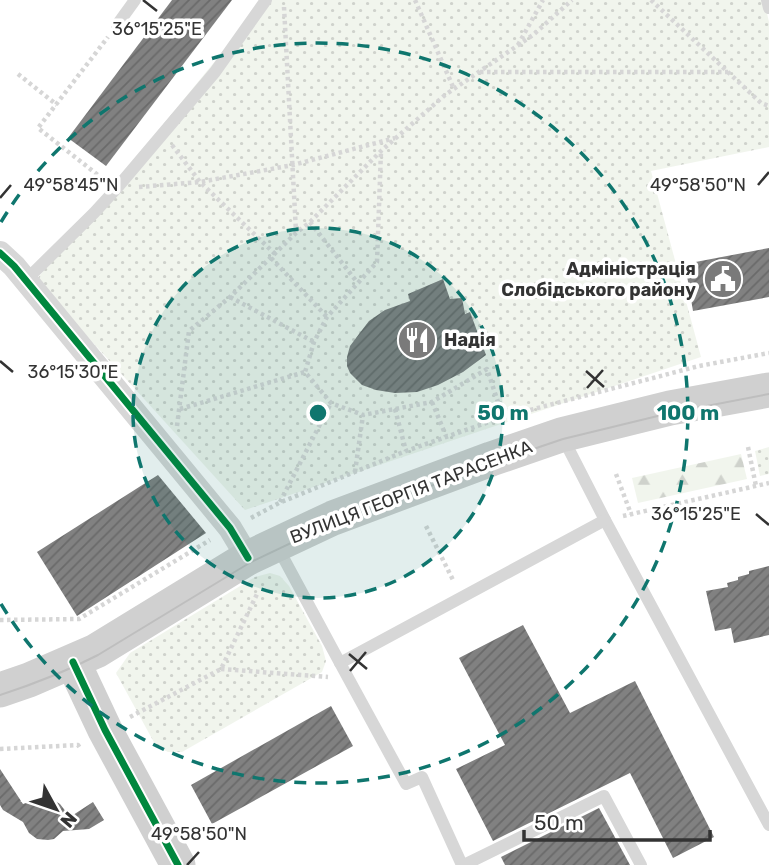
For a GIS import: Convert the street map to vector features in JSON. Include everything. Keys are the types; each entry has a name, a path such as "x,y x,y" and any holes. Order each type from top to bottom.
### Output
{"main road":[{"name":"ВУЛИЦЯ ГЕОРГІЯ ТАРАСЕНКА","path":"0,690 96,651 262,552 333,518 561,435 670,408 769,390"},
{"path":"73,662 105,730 178,865"}],"street":[{"path":"0,253 26,280 230,528 262,552"}],"lane":[{"path":"117,25 135,0"},
{"path":"26,280 116,190 215,72 266,0"},
{"path":"767,0 769,8"},
{"path":"561,435 769,825"},
{"path":"340,663 605,520"},
{"path":"262,552 340,663 406,784 422,777 463,865 604,796 640,865"}],"path":[{"path":"284,0 296,233"},
{"path":"415,0 454,89"},
{"path":"517,46 543,0"},
{"path":"168,423 176,434 189,331 230,297 381,151 445,95 533,35 572,0"},
{"path":"651,0 761,103 769,106"},
{"path":"117,25 38,128 116,190 200,182 293,164 396,138"},
{"path":"479,72 728,72"},
{"path":"18,74 57,105"},
{"path":"163,133 200,182 275,254"},
{"path":"304,373 314,342 327,317 377,262 381,151"},
{"path":"310,222 357,282"},
{"path":"271,258 327,317"},
{"path":"230,297 314,342"},
{"path":"0,620 79,619 230,528 279,503 446,436 503,417 699,366 769,353"},
{"path":"304,373 331,403 363,415 432,402 487,369 503,417"},
{"path":"180,409 304,373"},
{"path":"432,402 446,436"},
{"path":"279,503 331,403"},
{"path":"396,409 406,450"},
{"path":"355,472 363,415"},
{"path":"748,447 756,486"},
{"path":"616,474 631,514"},
{"path":"605,520 769,483"},
{"path":"426,526 461,597"},
{"path":"221,668 258,592"},
{"path":"130,717 221,668 332,678"},
{"path":"0,749 78,745 85,757"}],"green space":[{"path":"265,0 764,0 769,22 769,147 651,171 701,357 245,510 36,280"},
{"path":"769,447 769,474 760,476 755,451"},
{"path":"741,454 747,479 638,503 632,478"},
{"path":"270,573 280,576 289,586 322,646 326,661 322,672 182,752 168,752 156,746 116,673 130,653 255,577"}],"building":[{"path":"172,0 232,0 106,166 68,138"},
{"path":"769,248 769,297 693,311 685,264"},
{"name":"Надія","path":"443,279 450,299 462,298 465,314 470,312 486,355 463,372 417,392 395,393 362,385 347,366 350,346 359,334 369,321 385,310 410,301 408,294"},
{"path":"158,475 206,533 77,616 37,552"},
{"path":"769,566 769,635 734,643 731,628 715,631 706,591 728,587 727,583 749,574 749,571"},
{"path":"523,625 570,713 635,681 714,837 673,858 630,773 493,841 456,769 505,745 459,658"},
{"path":"331,706 353,746 212,824 191,785"},
{"path":"0,769 23,804 40,798 52,799 60,804 70,817 93,802 104,820 89,829 63,831 54,839 37,839 29,833 23,822 3,810 0,805"},
{"path":"599,808 630,865 505,865 501,857"}],"tram line":[{"path":"0,695 50,677 98,655 251,562 335,522 563,439 670,413 769,394"}],"cycle path":[{"path":"0,253 14,266 230,528 248,558"},
{"path":"73,662 105,730 178,865"}],"place":[{"name":"Адміністрація Слобідського району","path":"723,279"},
{"name":"Надія","path":"417,340"}]}
